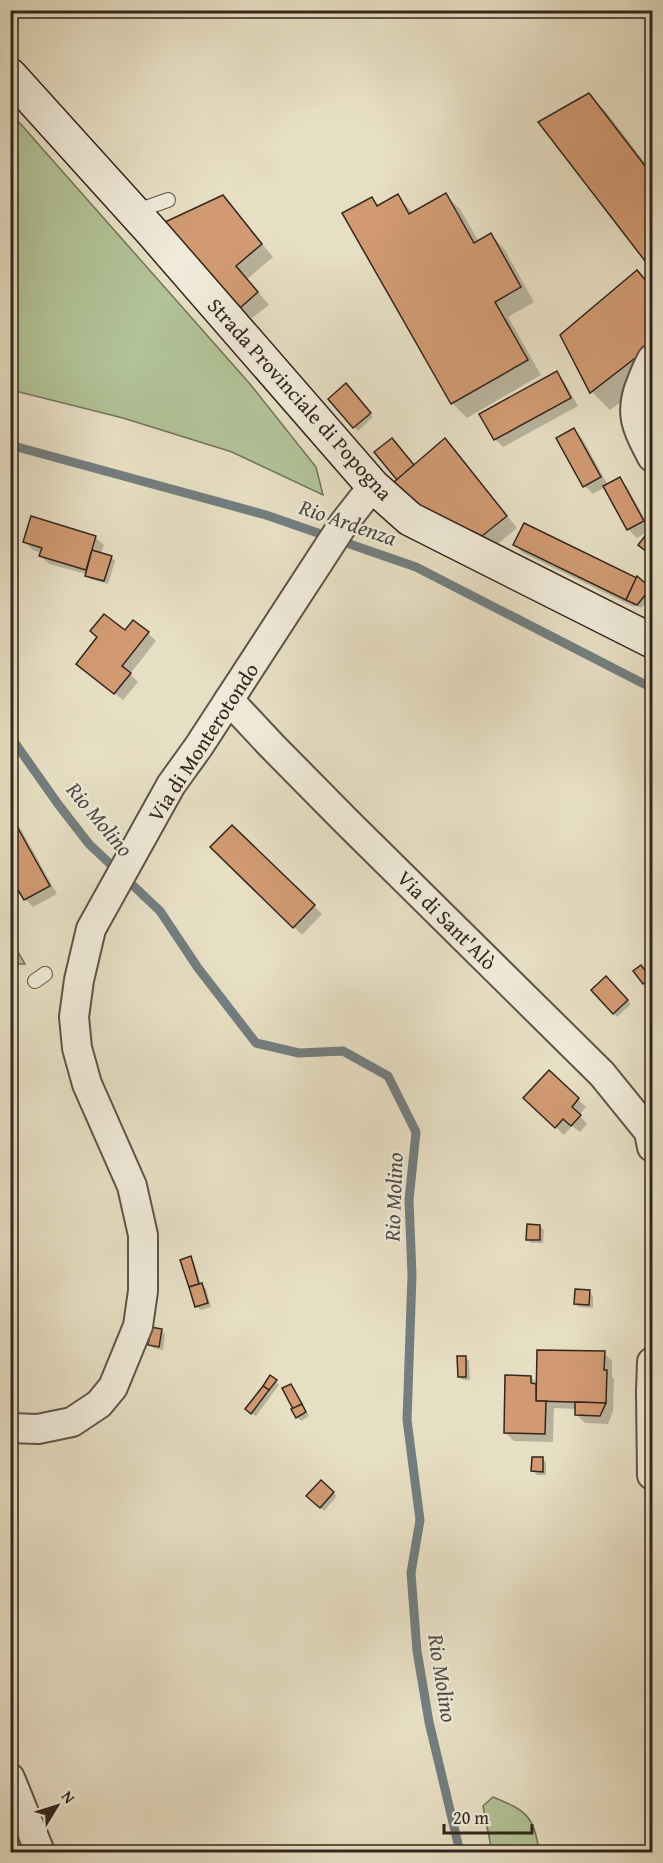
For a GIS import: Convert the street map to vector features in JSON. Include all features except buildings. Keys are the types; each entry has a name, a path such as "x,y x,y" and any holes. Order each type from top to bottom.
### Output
{"main road":[{"name":"Strada Provinciale di Popogna","path":"10,75 134,212 374,486 410,519 652,641"}],"street":[{"path":"652,359 636,394 634,411 638,430 652,457"},
{"name":"Via di Monterotondo","path":"10,1428 38,1429 72,1422 99,1404 113,1387 138,1326 143,1290 143,1235 132,1186 87,1084 78,1048 74,1017 79,980 91,929 171,785 344,523 374,486"},
{"name":"Via di Sant'Alò","path":"229,699 272,746 603,1074 649,1132 652,1147"},
{"path":"652,1362 652,1475"},
{"path":"10,1778 40,1852"}],"lane":[{"path":"134,212 168,200"}],"green space":[{"path":"10,112 250,384 316,467 323,495 232,452 123,418 11,390"},
{"path":"11,940 25,964 11,964"},
{"path":"493,1797 513,1806 527,1816 535,1830 539,1852 492,1852 483,1806"}],"waterway":[{"name":"Rio Ardenza","path":"10,445 266,515 416,567 652,688"},
{"name":"Rio Molino","path":"10,736 89,844 160,911 198,968 256,1043 299,1053 343,1051 388,1076 416,1132 409,1200 412,1275 407,1420 420,1520 411,1573 417,1651 429,1722 460,1852"}]}
